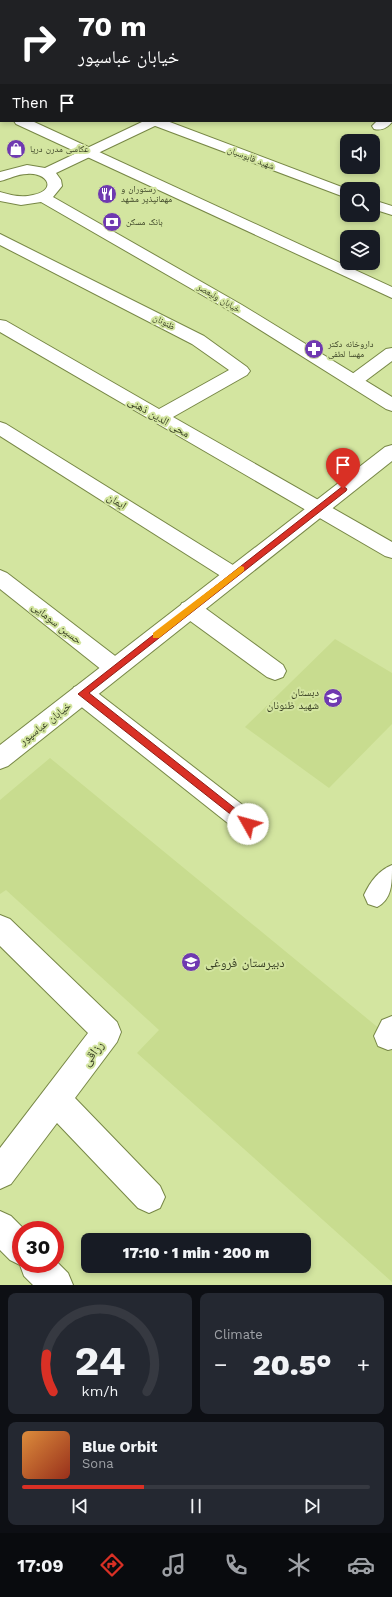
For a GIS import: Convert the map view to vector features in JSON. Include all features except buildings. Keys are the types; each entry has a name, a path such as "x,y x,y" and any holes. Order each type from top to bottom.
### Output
{"street":[{"path":"22,122 90,152 392,293"},
{"path":"45,173 153,122"},
{"name":"شهید قابوسیان","path":"158,122 340,191"},
{"path":"1,197 18,201 43,197 55,187 55,182 52,177 45,173 30,170 2,174"},
{"name":"خیابان ولیعصر","path":"43,197 236,308 392,405"},
{"path":"380,207 392,211"},
{"name":"ظنونان","path":"0,239 198,340 241,371 160,417"},
{"name":"محی الدین ذهنی","path":"0,325 392,551"},
{"path":"354,381 392,353"},
{"name":"ایمان","path":"0,428 234,575"},
{"name":"خیابان عباسپور","path":"0,759 392,451"},
{"name":"حسین سومایی","path":"0,578 115,668"},
{"path":"190,609 275,671"},
{"path":"82,694 248,824"},
{"name":"رزاقی","path":"0,928 107,1032 0,1173"},
{"path":"56,1100 149,1196"},
{"path":"0,1227 12,1240"},
{"path":"45,1273 56,1285"}],"shaded area":[{"name":"دبستان شهید ظنونان","path":"335,639 392,673 392,724 329,788 245,727"},
{"name":"دبیرستان فروغی","path":"50,758 392,1039 392,1282 137,1053 159,1030 6,890 0,894 0,800"}],"slow traffic":[{"path":"156,636 241,569"}],"place":[{"name":"عکاسی مدرن دریا","path":"16,149"},
{"name":"رستوران و مهمانپذیر مشهد","path":"107,194"},
{"name":"بانک مسکن","path":"112,222"},
{"name":"داروخانه دکتر مهسا لطفی","path":"314,349"},
{"name":"دبستان شهید ظنونان","path":"333,698"},
{"name":"دبیرستان فروغی","path":"191,962"}],"route":[{"path":"248,824 82,694 343,489"}]}
